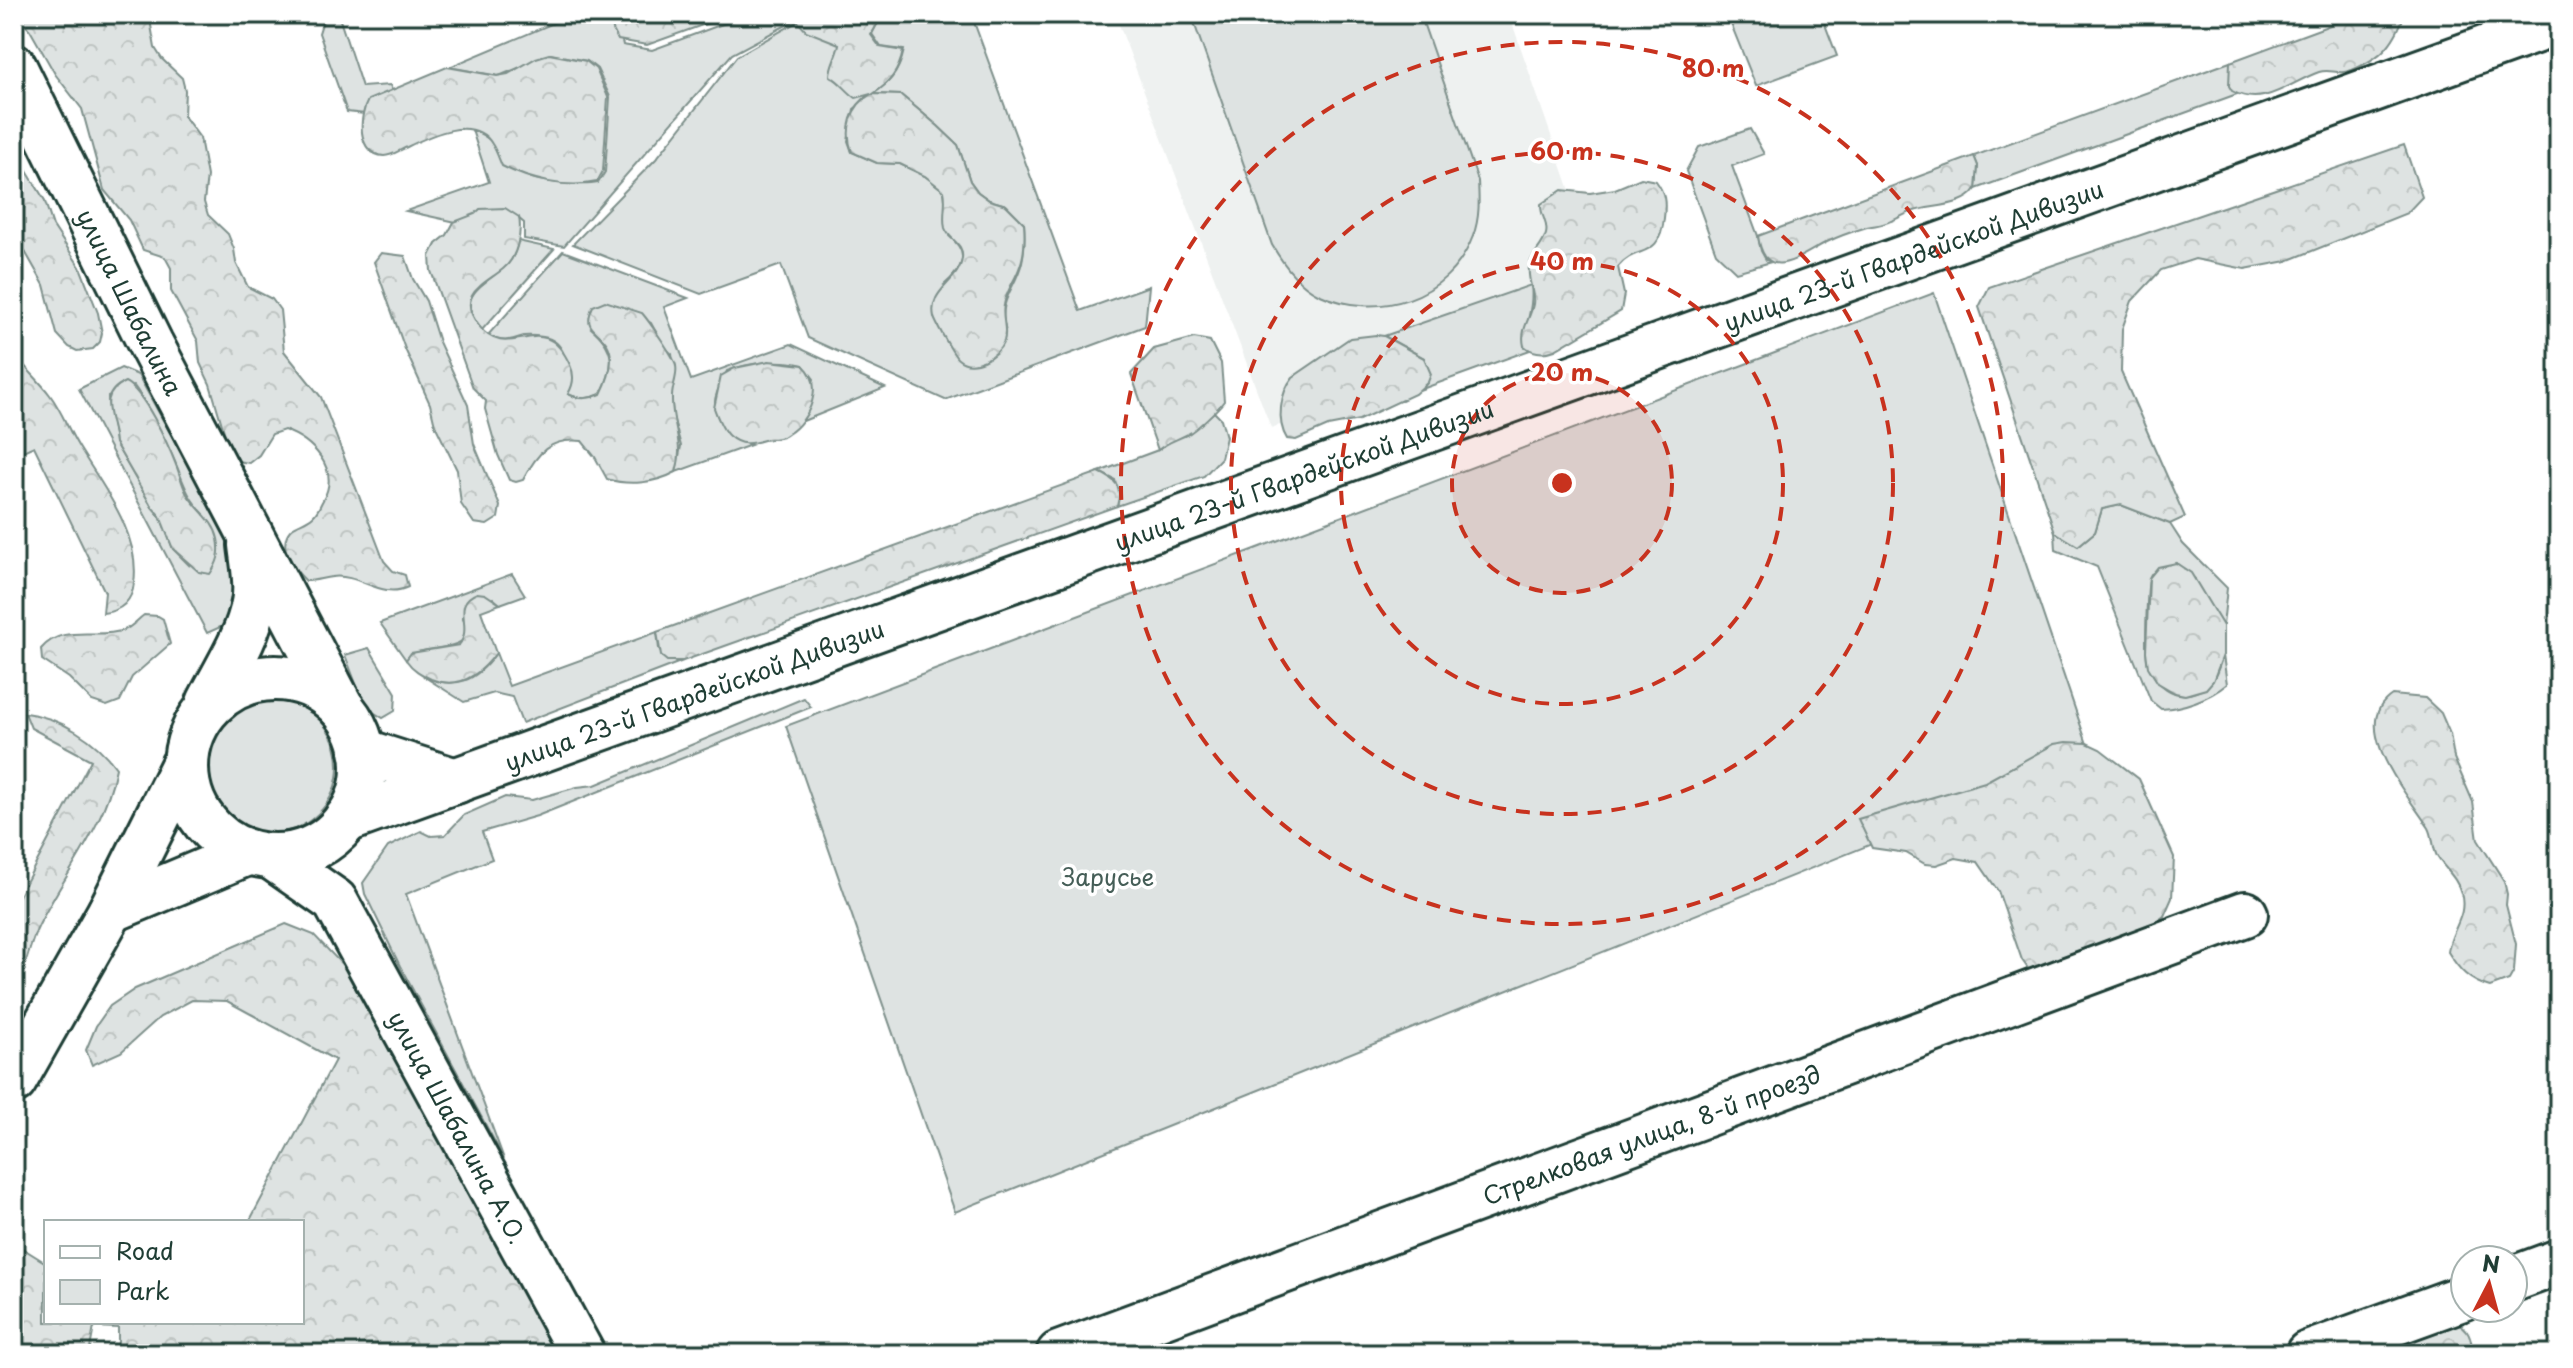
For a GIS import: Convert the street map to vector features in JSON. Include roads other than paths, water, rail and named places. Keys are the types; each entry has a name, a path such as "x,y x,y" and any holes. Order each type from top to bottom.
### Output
{"street":[{"name":"улица 23-й Гвардейской Дивизии","path":"342,825 456,781 2559,22"},
{"name":"улица Шабалина","path":"14,67 150,343 341,707"},
{"path":"14,1081 111,910 247,629 256,586 249,535"},
{"path":"183,766 186,789 208,829 226,843 260,855 335,901 342,825 361,787 362,751 358,735 341,707 321,690 283,676 231,686 209,703"},
{"path":"362,751 456,781"},
{"path":"111,910 260,855 307,850 342,825"},
{"name":"улица Шабалина А.О.","path":"335,901 582,1354"},
{"name":"Стрелковая улица, 8-й проезд","path":"1059,1354 2245,914"},
{"path":"2529,1273 2559,1262"},
{"path":"2308,1354 2449,1303"}],"park label":[{"name":"Зарусье","path":"1108,876"}]}
